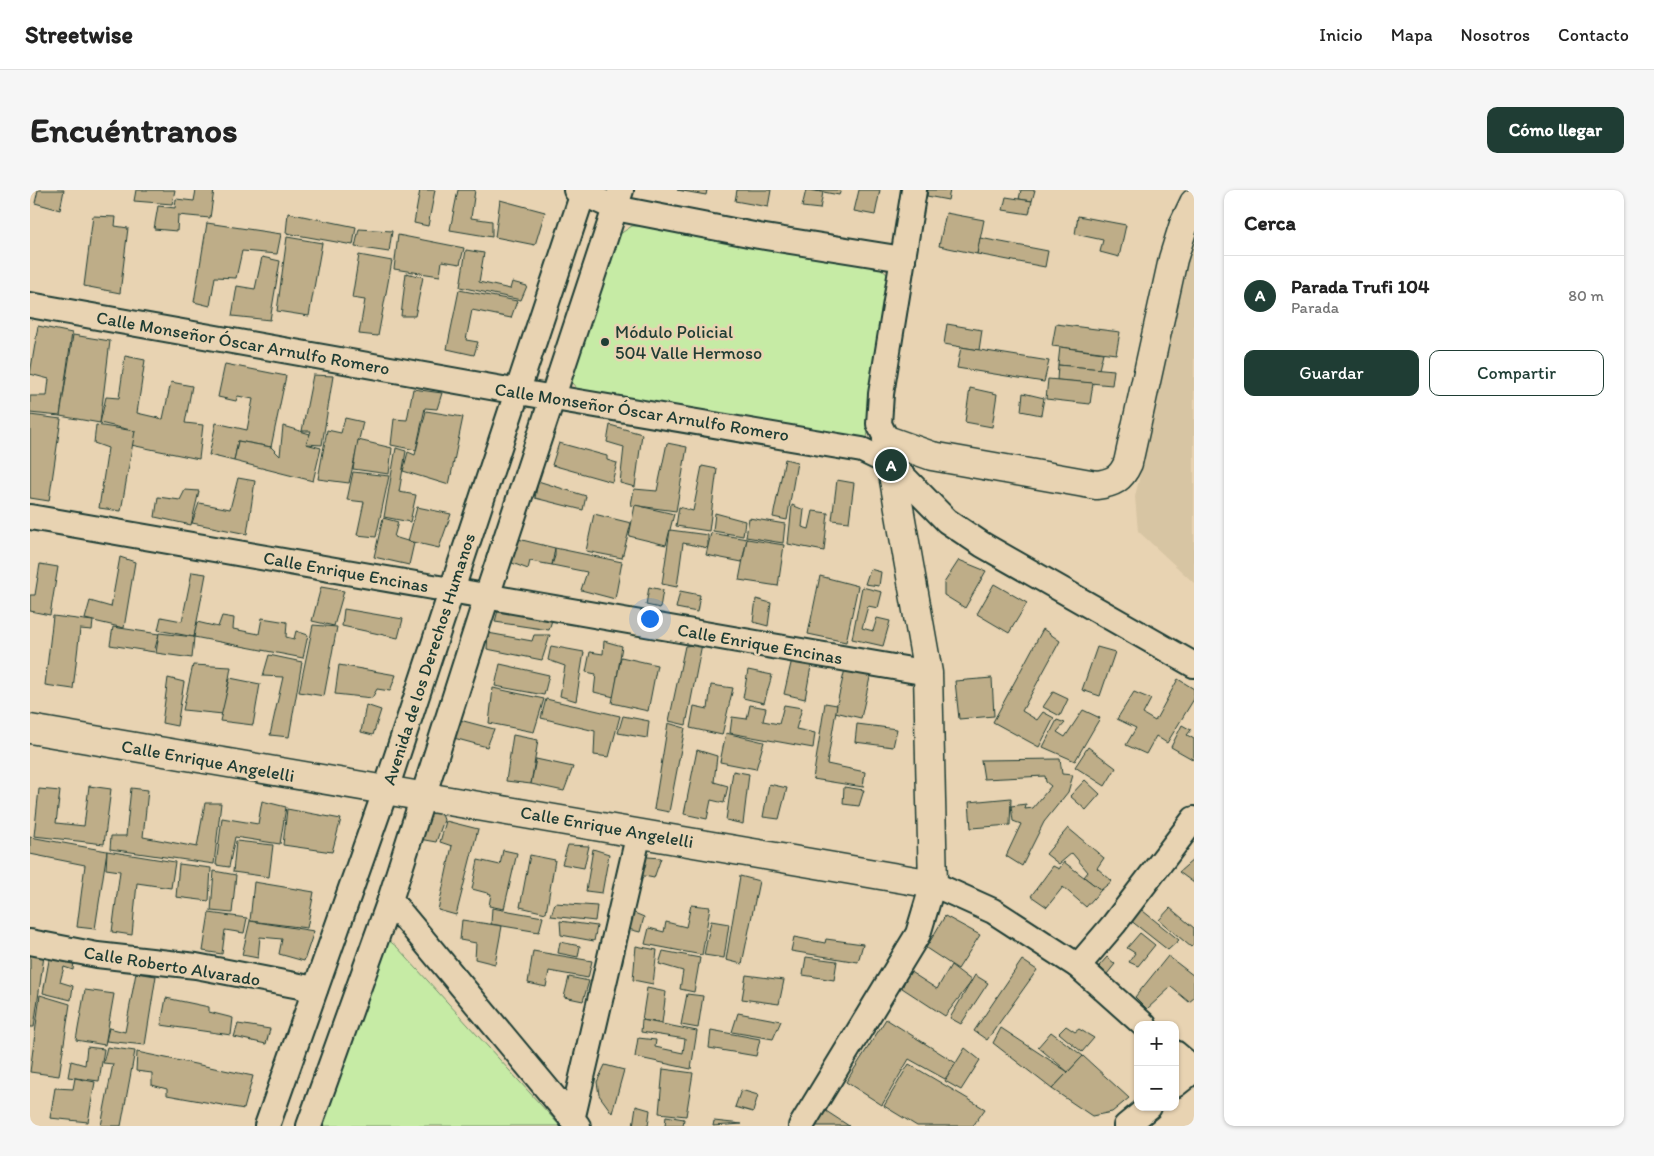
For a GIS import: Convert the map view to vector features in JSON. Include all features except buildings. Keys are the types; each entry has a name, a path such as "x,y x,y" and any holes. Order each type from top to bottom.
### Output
{"street":[{"path":"581,190 759,236 903,259"},
{"name":"Avenida de los Derechos Humanos","path":"266,1126 385,792 451,590 519,392 581,190"},
{"path":"801,1126 918,934 933,884 928,673 889,452 879,424 881,394 914,190"},
{"name":"Avenida de los Derechos Humanos","path":"309,1126 390,900 422,795 618,199"},
{"path":"889,452 932,456 1096,485 1111,484 1123,475 1128,464 1173,259 1184,224 1194,203"},
{"name":"Calle Monseñor Óscar Arnulfo Romero","path":"30,304 519,392 554,396 862,450 889,452 954,526 983,545 1194,665"},
{"name":"Calle Enrique Encinas","path":"30,517 928,673"},
{"name":"Calle Enrique Angelelli","path":"30,729 385,792 422,795 933,884 993,912 1078,966 1140,1021"},
{"path":"1078,966 1114,924 1194,819"},
{"path":"575,1123 639,833"},
{"path":"390,900 575,1123"},
{"name":"Calle Roberto Alvarado","path":"30,942 97,955 196,966 315,989"},
{"path":"1179,1057 1194,1070 1179,1082"},
{"path":"1126,1126 1143,1111"}],"shaded area":[{"path":"1194,234 1194,583 1138,531 1135,497"}],"green space":[{"path":"632,226 643,226 880,268 888,275 890,287 867,438 578,390 572,383 570,373 617,236"},
{"path":"388,940 397,947 560,1126 309,1126"}],"place":[{"name":"Módulo Policial 504 Valle Hermoso","path":"605,342"},
{"name":"Parada Trufi 104","path":"891,465"}]}
